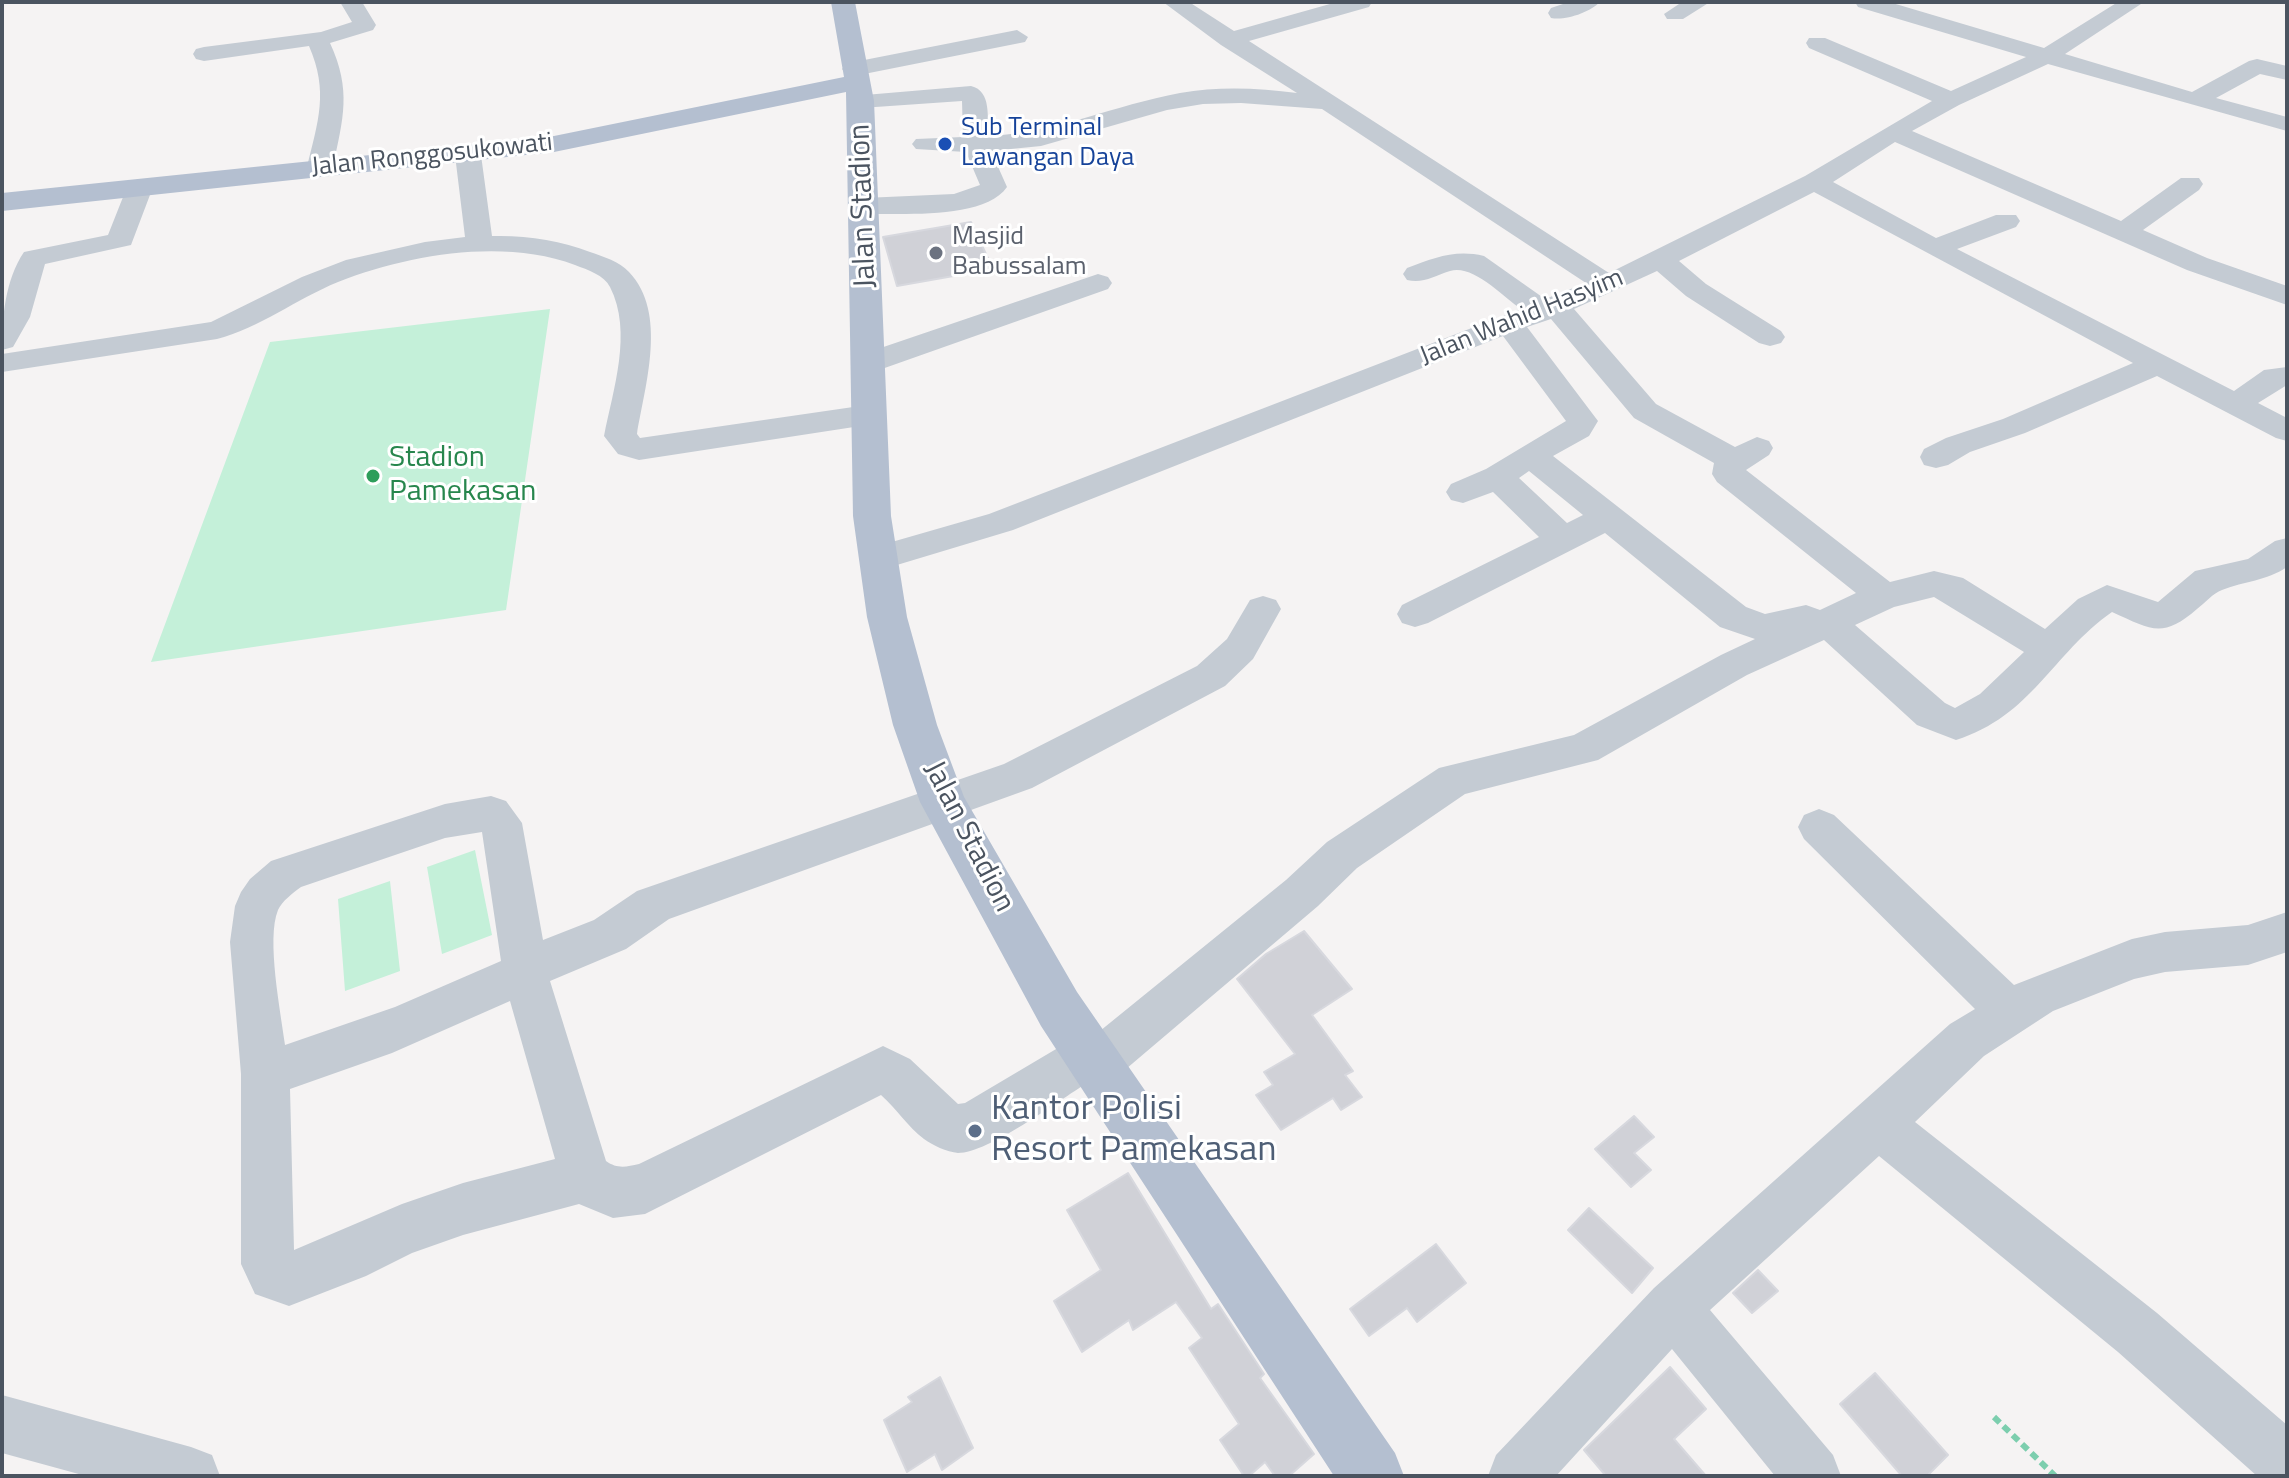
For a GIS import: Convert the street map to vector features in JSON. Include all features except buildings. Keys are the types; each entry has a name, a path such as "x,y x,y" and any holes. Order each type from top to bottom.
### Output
{"main road":[{"name":"Jalan Stadion","path":"843,2 857,84 864,206 867,415 877,559 887,617 915,725 943,802 1059,1009 1372,1476"},
{"name":"Jalan Ronggosukowati","path":"2,202 320,167 468,155 595,137 857,84"}],"street":[{"path":"204,54 319,38 365,25 351,2"},
{"path":"1174,2 1608,285"},
{"path":"1285,2 1308,16"},
{"path":"1229,40 1361,2"},
{"path":"1559,13 1589,2"},
{"path":"1675,14 1699,2"},
{"path":"1866,2 2195,100 2287,124"},
{"name":"Jalan Wahid Hasyim","path":"877,559 1001,522 1608,285 1670,268 1893,132 1951,100 2048,55 2133,2"},
{"path":"857,84 1017,37"},
{"path":"319,38 317,42 335,85 335,110 320,167"},
{"path":"1817,43 1951,100"},
{"path":"2195,100 2257,66 2287,73"},
{"path":"857,84 916,95 971,93 974,96 976,145 994,187 982,197 932,204 864,206"},
{"path":"916,95 932,204"},
{"path":"925,144 976,145 1025,141 1168,102 1198,98 1267,96 1329,105"},
{"path":"1893,132 2197,264 2287,296"},
{"path":"468,155 479,238 477,244"},
{"path":"1814,182 1934,248 2287,431"},
{"path":"2126,232 2141,217 2190,184"},
{"path":"2,341 17,315 23,293 12,287 32,260 38,256 103,246 121,239 140,187"},
{"path":"1670,268 1814,214 1888,252"},
{"path":"1934,248 2006,221"},
{"path":"2,363 217,330 236,324 327,276 395,257 477,244 540,247 579,255 621,280 635,325 620,436 630,447 639,449 867,415"},
{"path":"1417,274 1450,261 1474,262 1550,310 1645,411 1669,427 1746,454 1727,468 1729,474 1870,595"},
{"path":"1670,268 1770,337"},
{"path":"868,363 1098,283"},
{"path":"1463,492 1498,477 1530,455 1578,429 1582,421 1510,325"},
{"path":"1936,457 1958,445 2014,426 2158,364"},
{"path":"2237,403 2275,377 2287,376"},
{"path":"1530,455 1733,617 1749,625 1764,628 1793,622 1870,595 1941,584 2048,649"},
{"path":"1498,477 1565,541"},
{"path":"1415,614 1608,517"},
{"path":"1828,622 1931,714 1956,725 1992,707 2048,649 2107,598 2118,599 2155,616 2165,616 2208,580 2258,569 2287,550"},
{"path":"585,1177 438,1217 289,1279 274,1275 268,1264 265,1074 254,965 254,918 258,903 271,885 286,874 445,821 491,813 501,823 514,888 525,973 585,1177 599,1188 620,1195 645,1188 883,1069 909,1086 948,1127 960,1129 975,1125 1093,1059 1302,893 1342,855 1438,789 1468,775 1584,749 1721,672 1828,622 1870,595"},
{"path":"265,1074 390,1033 619,930 653,905 1018,776 1211,676 1240,649 1263,609"},
{"path":"1819,827 2009,1011"},
{"path":"1517,1476 1673,1307 1967,1040 2037,996 2132,959 2165,952 2248,945 2287,932"},
{"path":"1878,1124 2072,1278 2219,1401 2287,1464"},
{"path":"1673,1307 1812,1476"},
{"path":"2,1424 191,1476"},
{"path":"2283,1476 2287,1471"}],"path":[{"path":"1994,1417 2055,1476"}],"green space":[{"name":"Stadion Pamekasan","path":"550,309 506,610 151,662 270,342"},
{"path":"475,850 492,935 442,954 427,867"},
{"path":"390,881 400,971 345,991 338,899"}],"place":[{"name":"Sub Terminal Lawangan Daya","path":"945,144"},
{"name":"Masjid Babussalam","path":"936,253"},
{"name":"Stadion Pamekasan","path":"373,476"},
{"name":"Kantor Polisi Resort Pamekasan","path":"975,1131"}]}
